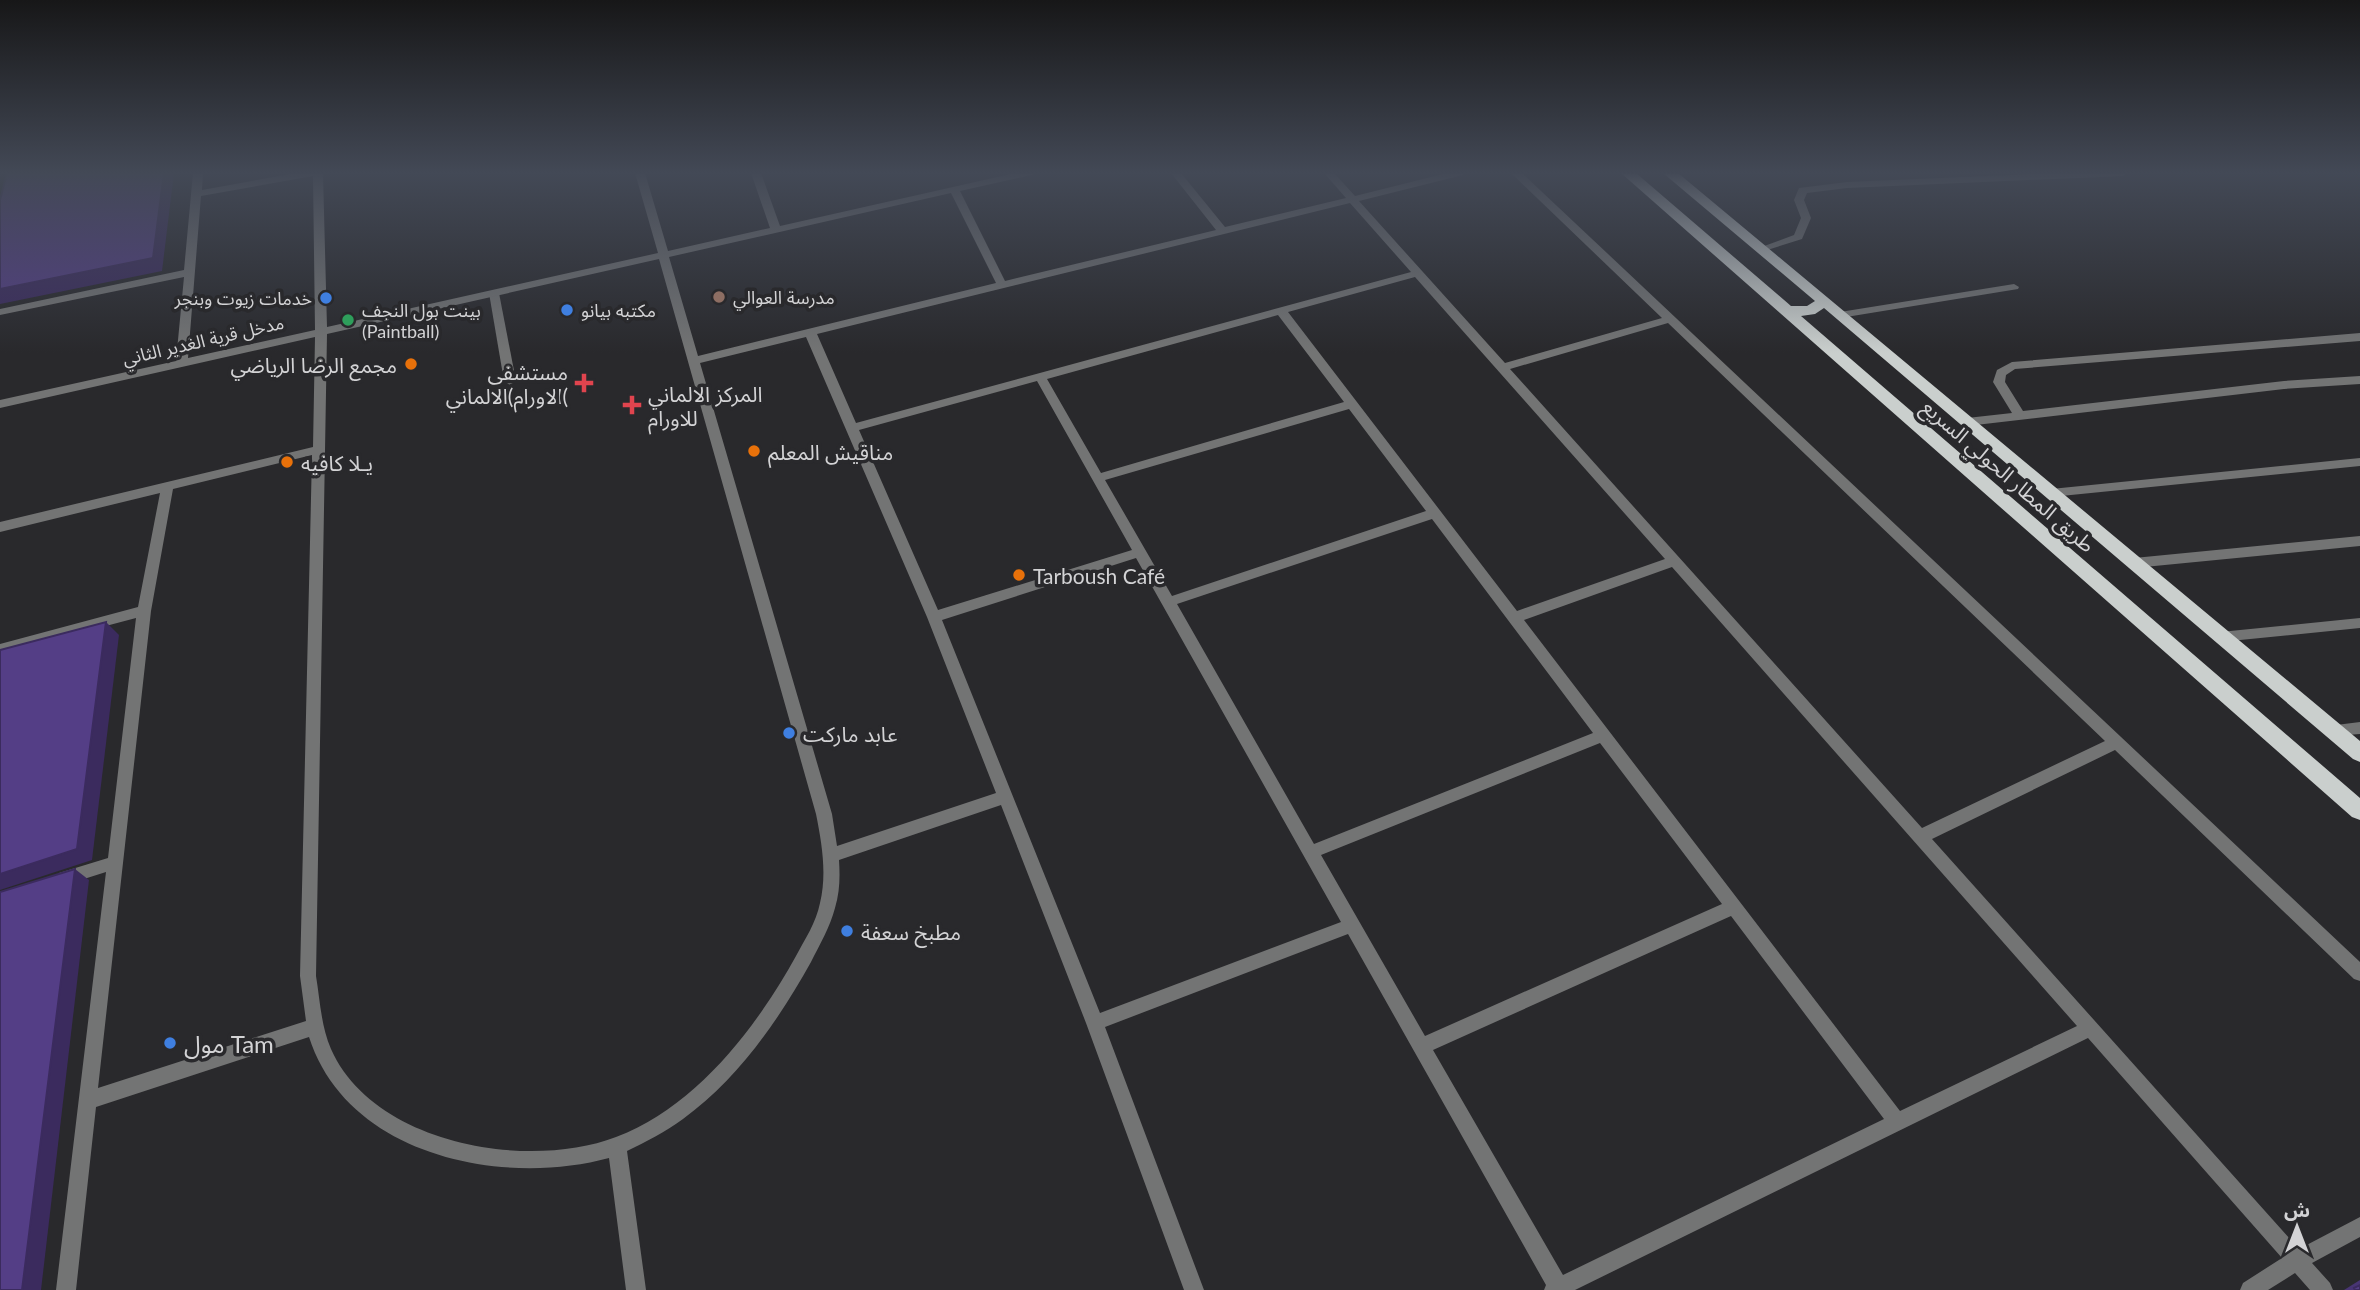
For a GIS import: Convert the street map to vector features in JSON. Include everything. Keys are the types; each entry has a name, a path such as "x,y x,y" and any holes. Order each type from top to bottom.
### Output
{"highway":[{"name":"طريق المطار الحولي السريع","path":"1696,233 2360,811"},
{"name":"طريق المطار الحولي السريع","path":"1741,233 1896,360 2360,753"},
{"path":"1785,312 1810,311 1824,301"},
{"path":"1855,371 1870,361 1896,360"}],"street":[{"path":"182,363 193,233"},
{"path":"317,233 321,332 308,976 314,1027 327,1060 355,1100 397,1130 463,1154 523,1160 580,1156 617,1146 659,1126 707,1087 751,1041 795,976 816,936 830,895 832,855 824,814 657,233"},
{"name":"مدخل قرية الغدير الثاني","path":"0,404 762,233"},
{"path":"976,233 1002,285"},
{"path":"694,360 1213,233"},
{"path":"1383,233 2323,1290"},
{"path":"1579,233 2360,973"},
{"path":"1760,249 1798,237 1800,233"},
{"path":"0,312 190,272"},
{"path":"852,428 1418,273"},
{"path":"1840,315 1970,292 2014,288"},
{"path":"494,293 510,382"},
{"path":"1281,311 1897,1122"},
{"path":"1502,368 1670,319"},
{"path":"810,332 934,617 1095,1023 1194,1290"},
{"path":"2020,416 1999,382 2001,373 2012,366 2360,337"},
{"path":"1040,377 1557,1289 2090,1028"},
{"path":"1967,422 2284,385 2360,380"},
{"path":"1098,478 1351,404"},
{"path":"0,527 317,450"},
{"path":"2051,493 2360,462"},
{"path":"66,1290 144,611 167,486"},
{"path":"1168,602 1434,513"},
{"path":"2134,563 2360,541"},
{"path":"934,617 1140,552"},
{"path":"1514,618 1675,561"},
{"path":"0,649 144,611"},
{"path":"2220,636 2360,623"},
{"path":"2333,730 2360,728"},
{"path":"1311,852 1603,735"},
{"path":"1920,837 2117,743"},
{"path":"832,855 1005,797"},
{"path":"51,882 114,863"},
{"path":"1421,1046 1733,907"},
{"path":"1095,1023 1352,925"},
{"path":"86,1101 314,1027"},
{"path":"617,1146 636,1290"},
{"path":"2250,1290 2360,1227"}],"building":[{"path":"0,233 156,233 153,258 0,289"},
{"path":"106,622 77,849 0,874 0,650"},
{"path":"75,869 22,1290 0,1290 0,892"}],"place":[{"name":"مدرسة العوالي","path":"719,297"},
{"name":"خدمات زيوت وبنجر","path":"326,298"},
{"name":"مكتبه بيانو","path":"567,310"},
{"name":"بينت بول النجف (Paintball)","path":"348,320"},
{"name":"مجمع الرضا الرياضي","path":"411,364"},
{"name":"مستشفى الاورام)الالماني(","path":"584,383"},
{"name":"المركز الالماني للاورام","path":"632,405"},
{"name":"مناقيش المعلم","path":"754,451"},
{"name":"يـلا كافيه","path":"287,462"},
{"name":"Tarboush Café","path":"1019,575"},
{"name":"عابد ماركت","path":"789,733"},
{"name":"مطبخ سعفة","path":"847,931"},
{"name":"مول Tam","path":"170,1043"}]}
